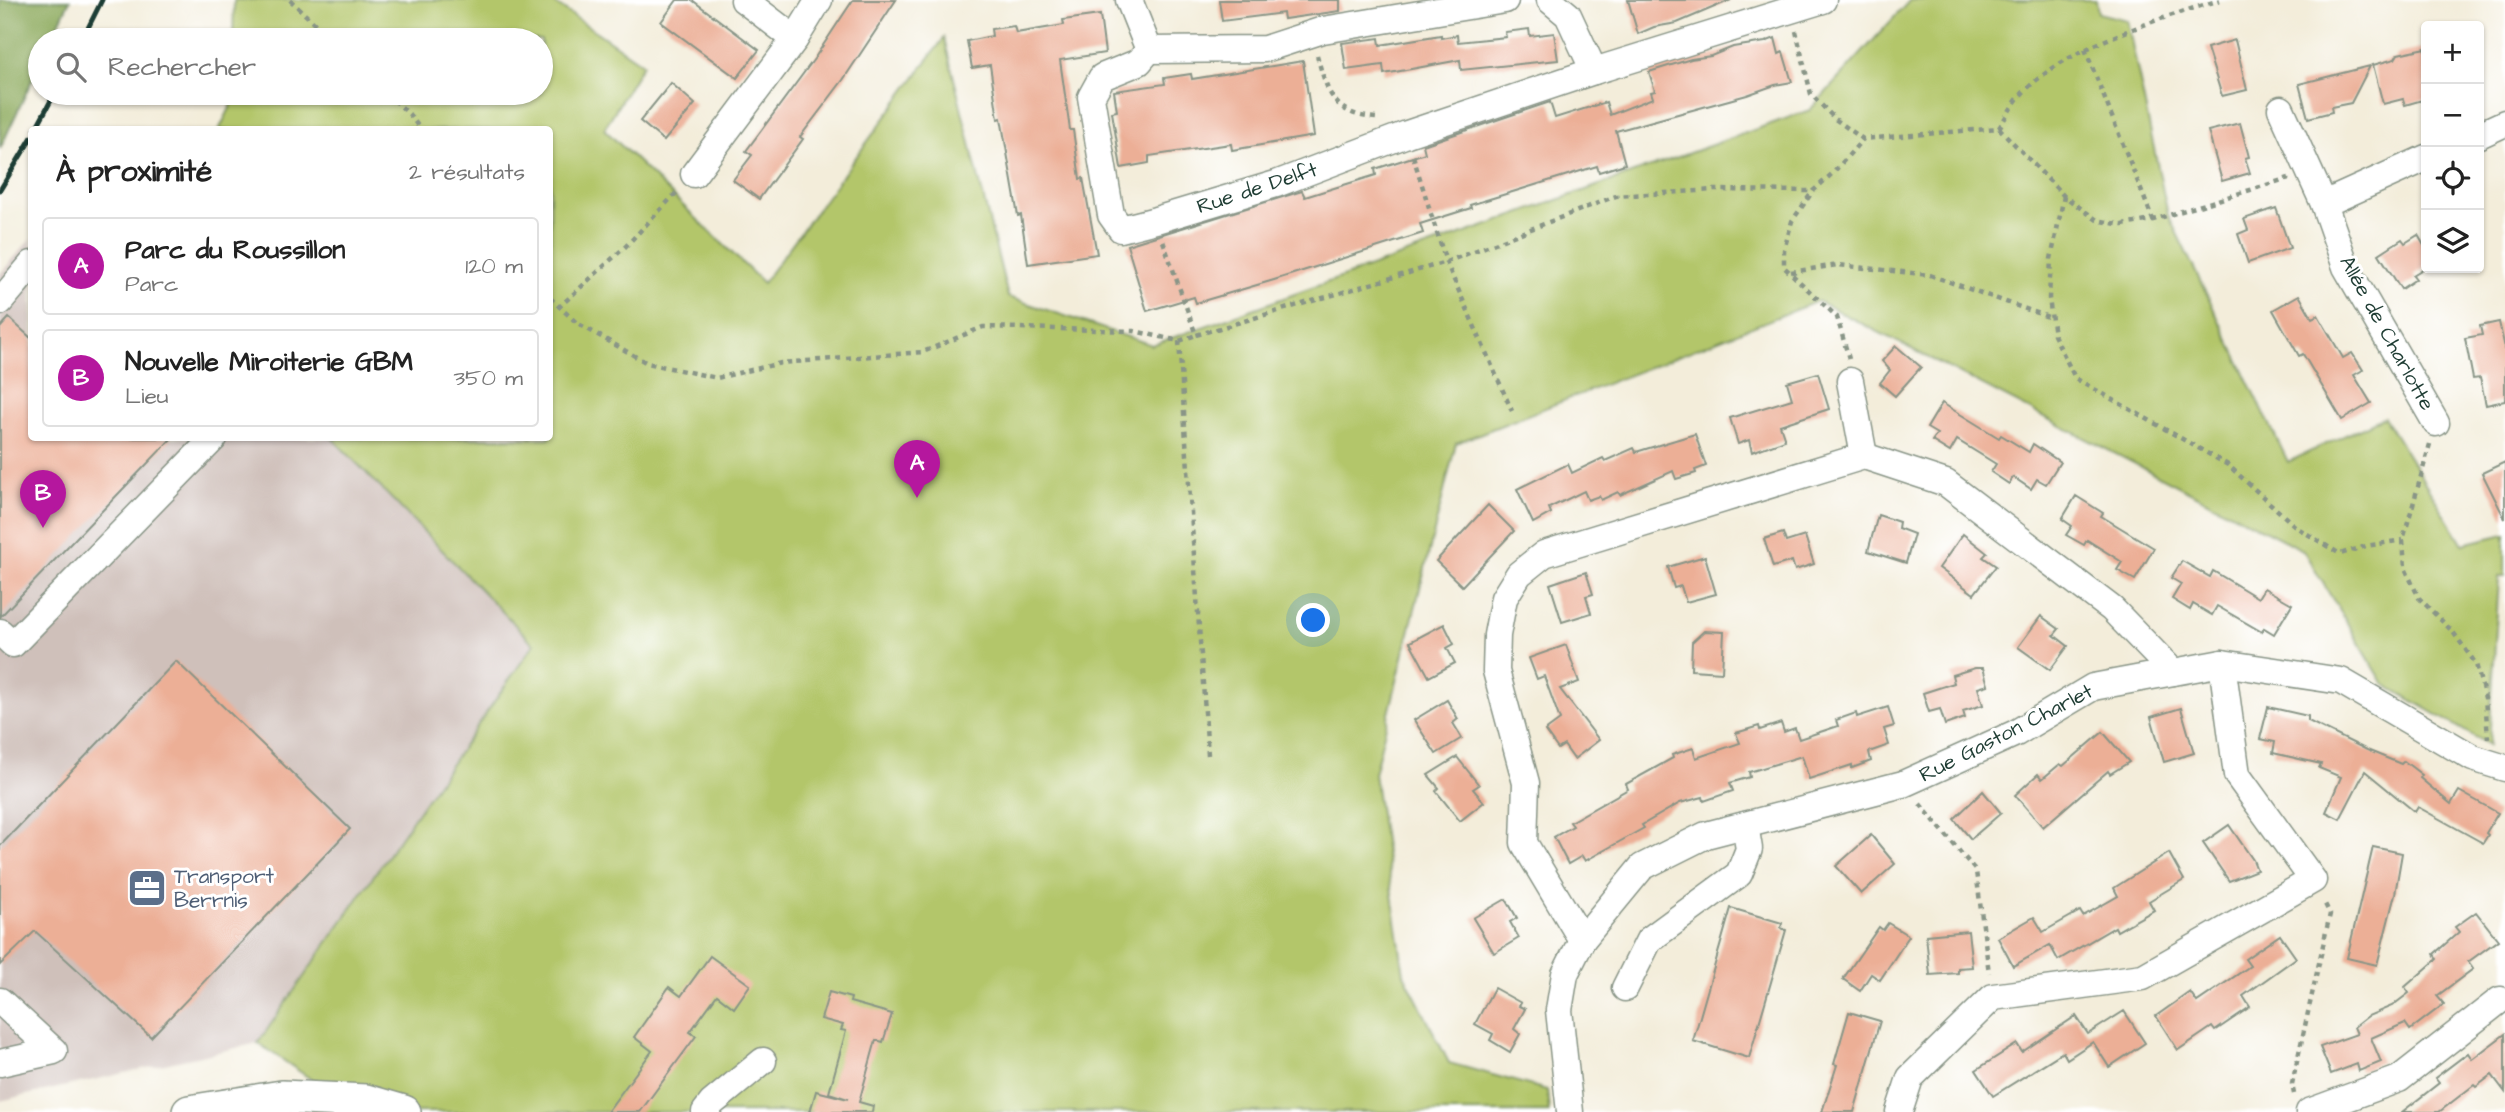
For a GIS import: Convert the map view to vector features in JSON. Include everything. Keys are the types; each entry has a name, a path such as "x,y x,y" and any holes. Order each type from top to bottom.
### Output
{"main road":[{"path":"189,1112 282,1097 366,1101 404,1112"}],"street":[{"path":"744,0 795,39"},
{"path":"694,174 795,39 818,0"},
{"path":"1129,0 1149,50 1265,49 1323,30 1505,0"},
{"path":"1549,0 1568,15 1594,71"},
{"name":"Rue de Delft","path":"1149,50 1139,62 1102,77 1091,97 1111,215 1121,229 1276,184 1407,134 1594,71 1823,0"},
{"name":"Allée de Charlotte","path":"2281,109 2324,204 2346,267 2436,423"},
{"path":"2484,133 2505,123"},
{"path":"2324,204 2421,160"},
{"path":"0,302 28,269"},
{"path":"1850,381 1864,456"},
{"path":"0,632 13,644 211,441"},
{"path":"1583,940 1524,843 1527,783 1496,671 1497,635 1504,598 1520,574 1544,554 1864,456 1946,483 2112,609 2173,672"},
{"path":"1899,1112 1910,1078 1993,997 2143,977 2313,880 2237,775 2222,663"},
{"name":"Rue Gaston Charlet","path":"1570,1112 1559,1010 1564,974 1583,940 1642,867 1706,835 1903,784 2016,733 2093,687 2222,663 2341,681 2473,758 2498,766"},
{"path":"1625,988 1649,940 1739,874 1749,849 1745,825"},
{"path":"2302,1107 2399,1079 2500,1000"},
{"path":"0,1001 54,1051 0,1063"},
{"path":"705,1112 712,1103 763,1061"}],"path":[{"path":"290,0 319,28"},
{"path":"1999,128 2020,96 2047,71 2085,49 2220,0"},
{"path":"1791,10 1811,94 1835,119 1863,139 1999,128"},
{"path":"2085,49 2153,220"},
{"path":"400,105 418,126"},
{"path":"1999,128 2064,197 2097,220 2122,225 2153,220 2309,172"},
{"path":"1850,381 1851,368 1837,317 1784,267 1784,250 1792,221 1813,191 1863,139"},
{"path":"558,308 625,247 694,174"},
{"path":"553,302 577,323 648,363 717,378 781,363 923,352 983,327 1134,331 1178,341 1446,262 1616,196 1714,190 1813,191"},
{"path":"2064,197 2051,259 2049,298 2054,335 2075,378 2228,465 2296,527 2340,554 2366,546 2403,540"},
{"path":"1156,220 1196,335"},
{"path":"1446,262 1512,411"},
{"path":"1790,272 1838,265 1930,275 2051,318"},
{"path":"1178,341 1208,755"},
{"path":"2436,423 2403,540 2405,568 2419,598 2453,632 2476,664 2498,766"},
{"path":"1903,784 1976,871 1993,997"},
{"path":"2302,1107 2292,1084 2330,914 2313,880"}],"shaded area":[{"path":"28,241 28,441 335,441 534,644 258,1043 0,1101 0,274"}],"green space":[{"path":"0,0 70,0 57,28 28,28 28,89 0,149"},
{"path":"234,0 550,0 643,64 604,129 763,283 944,38 1008,297 1152,345 1810,110 1910,0 2096,0 2098,13 2127,20 2168,215 2288,462 2384,417 2463,544 2505,534 2505,575 2499,577 2489,745 2384,684 2303,550 1818,301 1456,443 1374,774 1404,974 1449,1063 1547,1090 1549,1112 359,1112 258,1043 534,644 335,441 553,441 553,126 221,126 232,105 553,105 553,28 233,28"}],"building":[{"path":"677,0 692,0 759,50 737,78 661,22"},
{"path":"853,0 896,0 843,80 800,137 803,139 759,199 733,180 752,155 746,151 814,59"},
{"path":"1219,0 1340,0 1340,11 1284,19 1283,13 1222,21"},
{"path":"1628,0 1731,0 1677,23 1654,27 1638,34"},
{"path":"1100,15 1105,53 1060,60 1070,130 1073,130 1080,179 1083,178 1097,254 1028,264 1021,215 1018,216 990,65 972,68 967,41 992,36 991,29 1014,26 1016,33 1064,25 1063,20"},
{"path":"1529,29 1530,36 1554,33 1558,60 1461,70 1460,60 1384,74 1383,65 1346,70 1342,43 1379,38 1380,45 1441,35 1441,38 1457,35 1458,42 1506,37 1505,32"},
{"path":"1775,38 1779,54 1783,52 1792,82 1616,131 1625,164 1599,172 1597,166 1470,205 1471,208 1420,224 1423,233 1274,280 1196,303 1194,297 1147,311 1127,245 1302,191 1305,197 1376,175 1375,169 1425,153 1423,145 1550,102 1555,118 1606,102 1610,115 1653,98 1651,92 1655,91 1649,72 1711,56 1733,47"},
{"path":"2235,40 2247,90 2222,96 2207,48"},
{"path":"2421,49 2421,100 2405,105 2403,99 2383,104 2373,65 2395,59 2398,54"},
{"path":"1303,61 1314,136 1232,150 1231,144 1149,156 1149,163 1121,168 1112,112 1117,111 1114,91 1165,84 1164,78 1191,74 1192,79"},
{"path":"2370,66 2351,103 2331,107 2332,112 2308,118 2299,84"},
{"path":"671,83 695,104 664,141 640,121"},
{"path":"2240,123 2249,157 2245,158 2250,173 2222,181 2208,131"},
{"path":"2276,208 2290,248 2248,263 2238,234 2248,230 2244,219"},
{"path":"2418,235 2421,240 2421,270 2413,275 2416,279 2401,289 2379,254 2402,239 2405,243"},
{"path":"2299,295 2312,318 2318,315 2343,358 2352,353 2363,370 2354,375 2371,403 2342,420 2303,354 2299,356 2273,310"},
{"path":"9,318 28,335 28,441 169,441 0,617 0,328"},
{"path":"2499,322 2505,348 2505,401 2486,405 2480,378 2473,379 2465,338 2482,335 2480,326"},
{"path":"1896,346 1921,367 1895,396 1880,383 1890,370 1882,361"},
{"path":"1818,373 1829,409 1780,425 1785,440 1752,452 1749,440 1738,444 1730,418 1792,399 1787,382"},
{"path":"1942,403 1999,438 2001,435 2029,452 2033,444 2060,462 2046,484 2037,479 2031,489 2013,477 2009,484 1991,472 1996,464 1957,440 1950,452 1932,441 1937,434 1927,428"},
{"path":"1695,434 1706,466 1695,470 1696,473 1676,479 1673,471 1620,495 1618,492 1601,500 1599,496 1588,500 1584,491 1549,508 1551,513 1533,523 1517,489 1568,464 1572,473 1603,458 1605,461 1634,448 1636,452"},
{"path":"2505,462 2505,519 2482,473"},
{"path":"2076,496 2103,513 2101,516 2154,548 2135,580 2117,570 2122,562 2087,540 2084,545 2066,535 2072,526 2062,519"},
{"path":"1488,505 1514,531 1462,586 1436,561"},
{"path":"1878,515 1899,522 1898,528 1914,534 1906,563 1868,551"},
{"path":"1783,533 1786,542 1805,536 1814,564 1795,570 1792,561 1773,567 1764,539"},
{"path":"1963,534 1987,553 1983,557 1996,566 1974,594 1939,568"},
{"path":"1705,556 1716,594 1686,602 1681,586 1674,588 1668,567"},
{"path":"2182,561 2210,577 2213,571 2258,598 2264,588 2292,604 2274,634 2264,628 2262,632 2217,606 2212,615 2193,604 2190,610 2172,599 2181,584 2171,578"},
{"path":"1586,572 1593,594 1586,596 1591,613 1562,622 1550,584"},
{"path":"2041,616 2059,629 2054,635 2068,646 2050,670 2018,647"},
{"path":"1444,624 1454,644 1447,648 1455,663 1429,677 1410,642"},
{"path":"1704,631 1724,632 1722,672 1691,670 1692,642"},
{"path":"1566,645 1579,682 1560,689 1599,740 1574,759 1564,745 1558,749 1545,731 1560,720 1544,676 1537,679 1529,658"},
{"name":"Transport Berrnis","path":"176,661 350,829 151,1037 35,931 0,965 0,846"},
{"path":"1983,668 1988,685 1978,688 1983,705 1963,711 1965,718 1945,725 1940,709 1929,712 1923,693 1954,683 1952,675"},
{"path":"1447,700 1458,719 1453,723 1462,738 1436,754 1414,720"},
{"path":"1888,707 1894,726 1884,729 1889,745 1869,752 1871,761 1809,779 1802,756 1749,772 1750,777 1730,783 1733,791 1704,801 1703,797 1680,803 1642,825 1644,828 1585,861 1582,856 1568,864 1554,837 1573,826 1570,822 1628,789 1626,784 1673,758 1672,755 1693,748 1696,758 1740,743 1736,733 1759,726 1760,730 1781,723 1784,732 1795,728 1799,739 1838,726 1836,720 1856,713 1857,717"},
{"path":"2268,707 2308,716 2308,721 2367,750 2401,764 2404,761 2451,804 2459,791 2498,813 2486,833 2488,835 2483,843 2418,807 2415,812 2365,771 2340,819 2326,812 2341,777 2319,768 2321,764 2273,753 2275,742 2260,739"},
{"path":"2181,708 2194,753 2164,762 2151,717"},
{"path":"2103,732 2129,762 2110,774 2108,771 2043,827 2015,795 2038,774 2042,779 2060,764 2063,766"},
{"path":"1457,757 1479,785 1473,789 1484,802 1460,821 1436,791 1439,788 1428,775"},
{"path":"1983,791 2001,813 1971,839 1954,819"},
{"path":"2229,825 2257,870 2229,881 2203,843"},
{"path":"1871,835 1895,864 1861,894 1836,866"},
{"path":"2373,847 2402,853 2395,894 2377,965 2347,958"},
{"path":"2169,853 2184,880 2149,901 2154,910 2117,931 2115,927 2058,960 2050,945 2013,966 1998,938 2034,917 2043,932 2080,911 2083,916 2118,896 2114,888"},
{"path":"1506,899 1517,918 1510,922 1519,938 1494,953 1473,918"},
{"path":"1731,908 1782,923 1781,928 1786,930 1749,1058 1693,1041"},
{"path":"2476,912 2498,940 2468,962 2473,969 2437,996 2444,1004 2410,1030 2405,1023 2371,1038 2381,1062 2359,1071 2357,1064 2331,1074 2320,1047 2357,1034 2354,1027 2368,1016 2392,1006 2409,993 2405,987 2437,959 2434,954 2459,932 2455,927"},
{"path":"1888,923 1909,936 1880,980 1871,974 1860,991 1843,979 1879,927 1883,930"},
{"path":"1968,931 1972,967 1958,968 1958,973 1930,975 1926,935"},
{"path":"2280,935 2296,958 2243,996 2250,1007 2215,1031 2212,1027 2178,1050 2156,1016 2190,992 2197,1002 2250,966 2245,959"},
{"path":"710,956 750,985 734,1008 717,995 690,1032 696,1036 640,1112 607,1112 652,1051 634,1037 669,987 681,996"},
{"path":"1494,988 1521,1003 1519,1006 1525,1009 1514,1029 1520,1034 1510,1052 1490,1040 1493,1034 1475,1024"},
{"path":"829,992 851,998 850,1002 892,1014 883,1042 876,1040 859,1102 873,1106 872,1112 810,1112 816,1091 848,1099 829,1093 846,1031 841,1030 843,1025 821,1019"},
{"path":"2124,1011 2145,1043 2109,1067 2093,1042 2067,1059 2063,1052 1993,1096 1976,1070 2017,1044 2022,1052 2076,1016 2088,1034"},
{"path":"1849,1012 1880,1021 1854,1112 1822,1112 1837,1065 1834,1064"},
{"path":"2505,1034 2505,1092 2492,1075 2476,1087 2474,1085 2439,1112 2402,1112 2439,1083 2435,1078 2468,1053 2472,1059"}],"railway":[{"path":"88,28 102,0"},
{"path":"37,126 49,105"},
{"path":"0,190 28,144"}],"place":[{"name":"Parc du Roussillon","path":"917,498"},
{"name":"Nouvelle Miroiterie GBM","path":"43,528"},
{"name":"Transport Berrnis","path":"147,888"}]}
